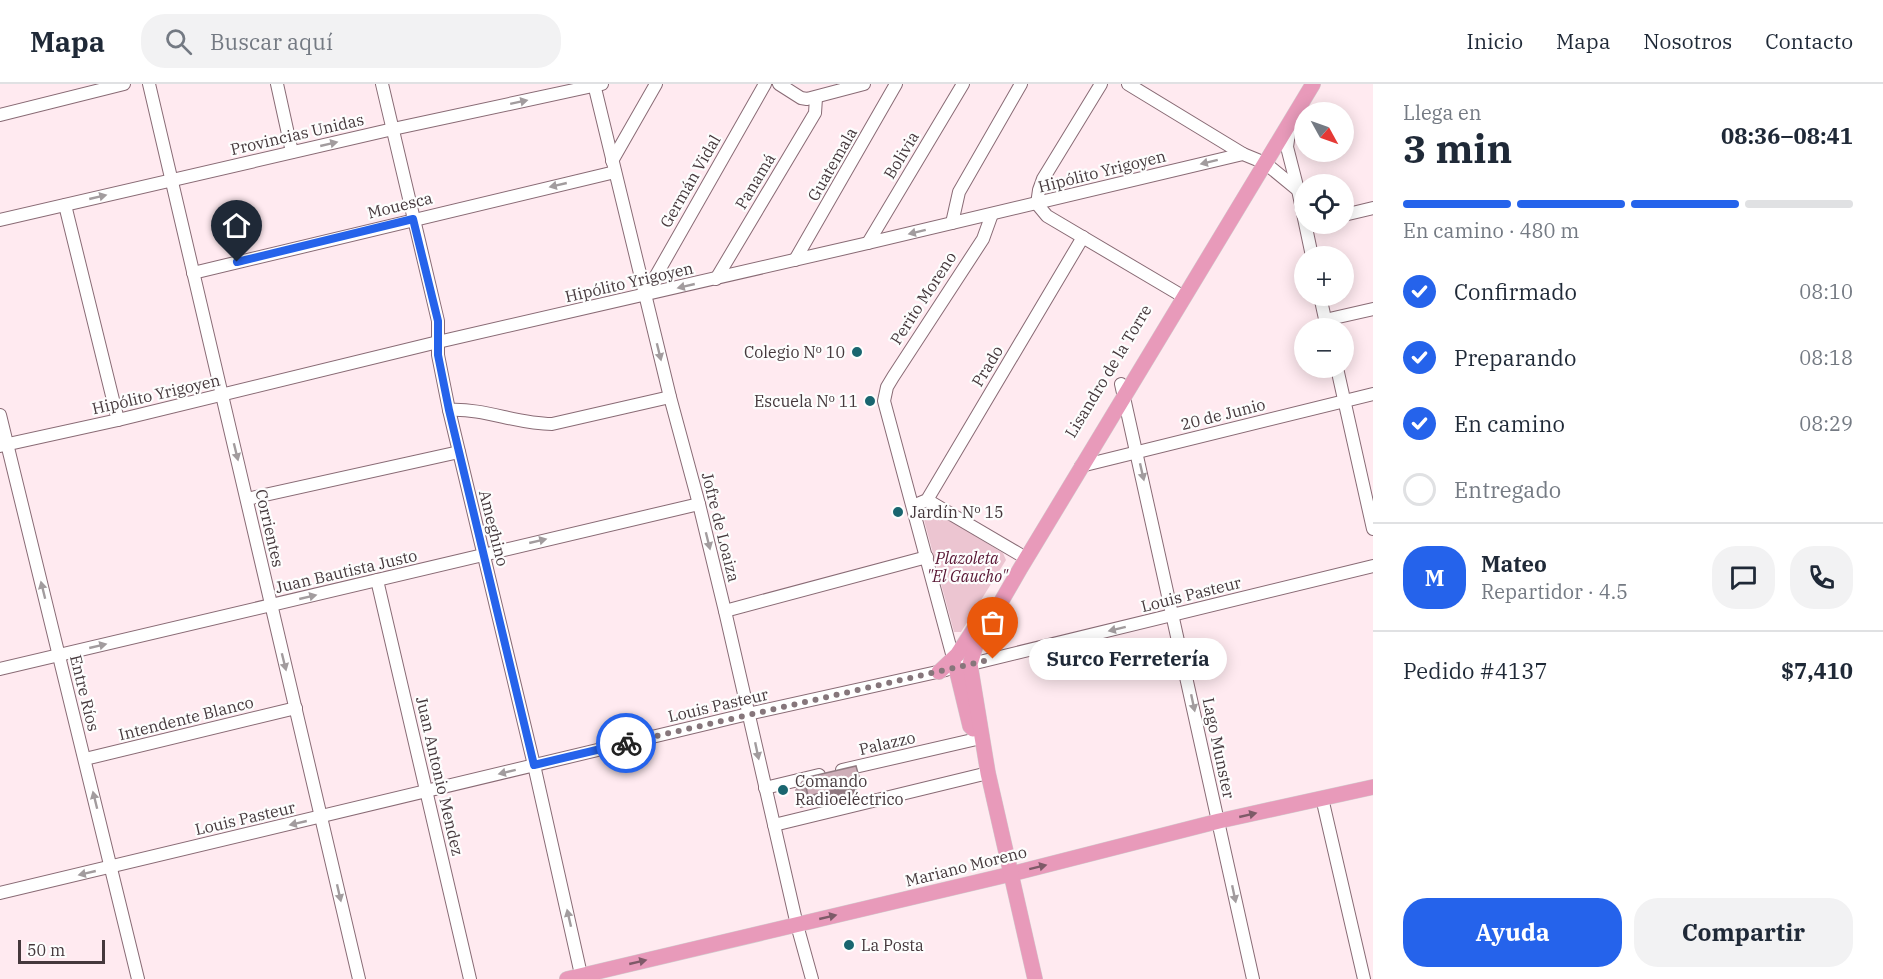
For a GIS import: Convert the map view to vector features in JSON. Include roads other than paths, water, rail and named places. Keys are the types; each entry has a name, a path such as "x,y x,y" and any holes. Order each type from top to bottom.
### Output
{"main road":[{"name":"Lisandro de la Torre","path":"960,664 968,639 1180,295 1254,158 1301,84"},
{"name":"Lisandro de la Torre","path":"1254,158 1292,119 1313,84"},
{"name":"Lisandro de la Torre","path":"939,672 960,664 981,637 1081,466 1123,389"},
{"path":"960,664 981,738 1035,979"},
{"name":"Mariano Moreno","path":"577,978 1011,874 1219,821 1373,787"}],"street":[{"path":"0,115 124,84"},
{"name":"Corrientes","path":"149,84 358,979"},
{"path":"277,84 292,152"},
{"name":"Ameghino","path":"382,84 438,321 438,355 449,410 534,765 577,978"},
{"name":"Provincias Unidas","path":"0,220 597,84"},
{"name":"Jofre de Loaiza","path":"597,84 614,166 670,397 699,504 797,925 812,979"},
{"path":"614,166 656,84"},
{"name":"Germán Vidal","path":"645,295 765,84"},
{"path":"779,84 801,98 816,98 864,84"},
{"name":"Guatemala","path":"795,260 896,84"},
{"name":"Bolivia","path":"868,243 963,84"},
{"path":"952,223 959,192 1021,84"},
{"path":"1101,84 1043,179 1036,204 1047,216 1180,295"},
{"path":"1128,84 1254,158 1294,187"},
{"name":"Panamá","path":"716,279 815,113 816,98"},
{"path":"1292,119 1287,147 1294,174"},
{"name":"Hipólito Yrigoyen","path":"3,445 118,420 438,342 952,223 1254,158"},
{"name":"Mouesca","path":"193,273 413,219 614,166"},
{"path":"65,205 118,420"},
{"path":"1354,213 1373,208"},
{"name":"Perito Moreno","path":"913,506 884,401 887,387 983,239 992,214"},
{"name":"Prado","path":"927,500 1083,237"},
{"path":"1345,318 1373,309"},
{"path":"1339,378 1373,529"},
{"name":"Lago Munster","path":"1123,389 1253,979"},
{"name":"20 de Junio","path":"1081,466 1373,394"},
{"path":"449,410 476,410 536,424 552,424 670,397"},
{"name":"Entre Ríos","path":"0,415 3,445 59,655 138,979"},
{"path":"247,499 459,452"},
{"path":"960,664 913,506 927,500 1019,554"},
{"name":"Juan Bautista Justo","path":"0,669 699,504"},
{"path":"725,611 927,557"},
{"name":"Louis Pasteur","path":"960,664 1373,566"},
{"name":"Juan Antonio Mendez","path":"377,580 470,979"},
{"name":"Louis Pasteur","path":"0,893 748,714 939,672"},
{"name":"Intendente Blanco","path":"85,759 296,708"},
{"name":"Palazzo","path":"765,788 981,738"},
{"path":"774,825 988,773"},
{"path":"1322,798 1364,979"}],"place":[{"name":"Colegio Nº 10","path":"857,352"},
{"name":"Escuela Nº 11","path":"870,401"},
{"name":"Jardín Nº 15","path":"898,512"},
{"name":"Surco Ferretería","path":"993,659"},
{"name":"Comando Radioeléctrico","path":"783,790"},
{"name":"La Posta","path":"849,945"}],"park label":[{"name":"Plazoleta \"El Gaucho\"","path":"967,567"}]}
